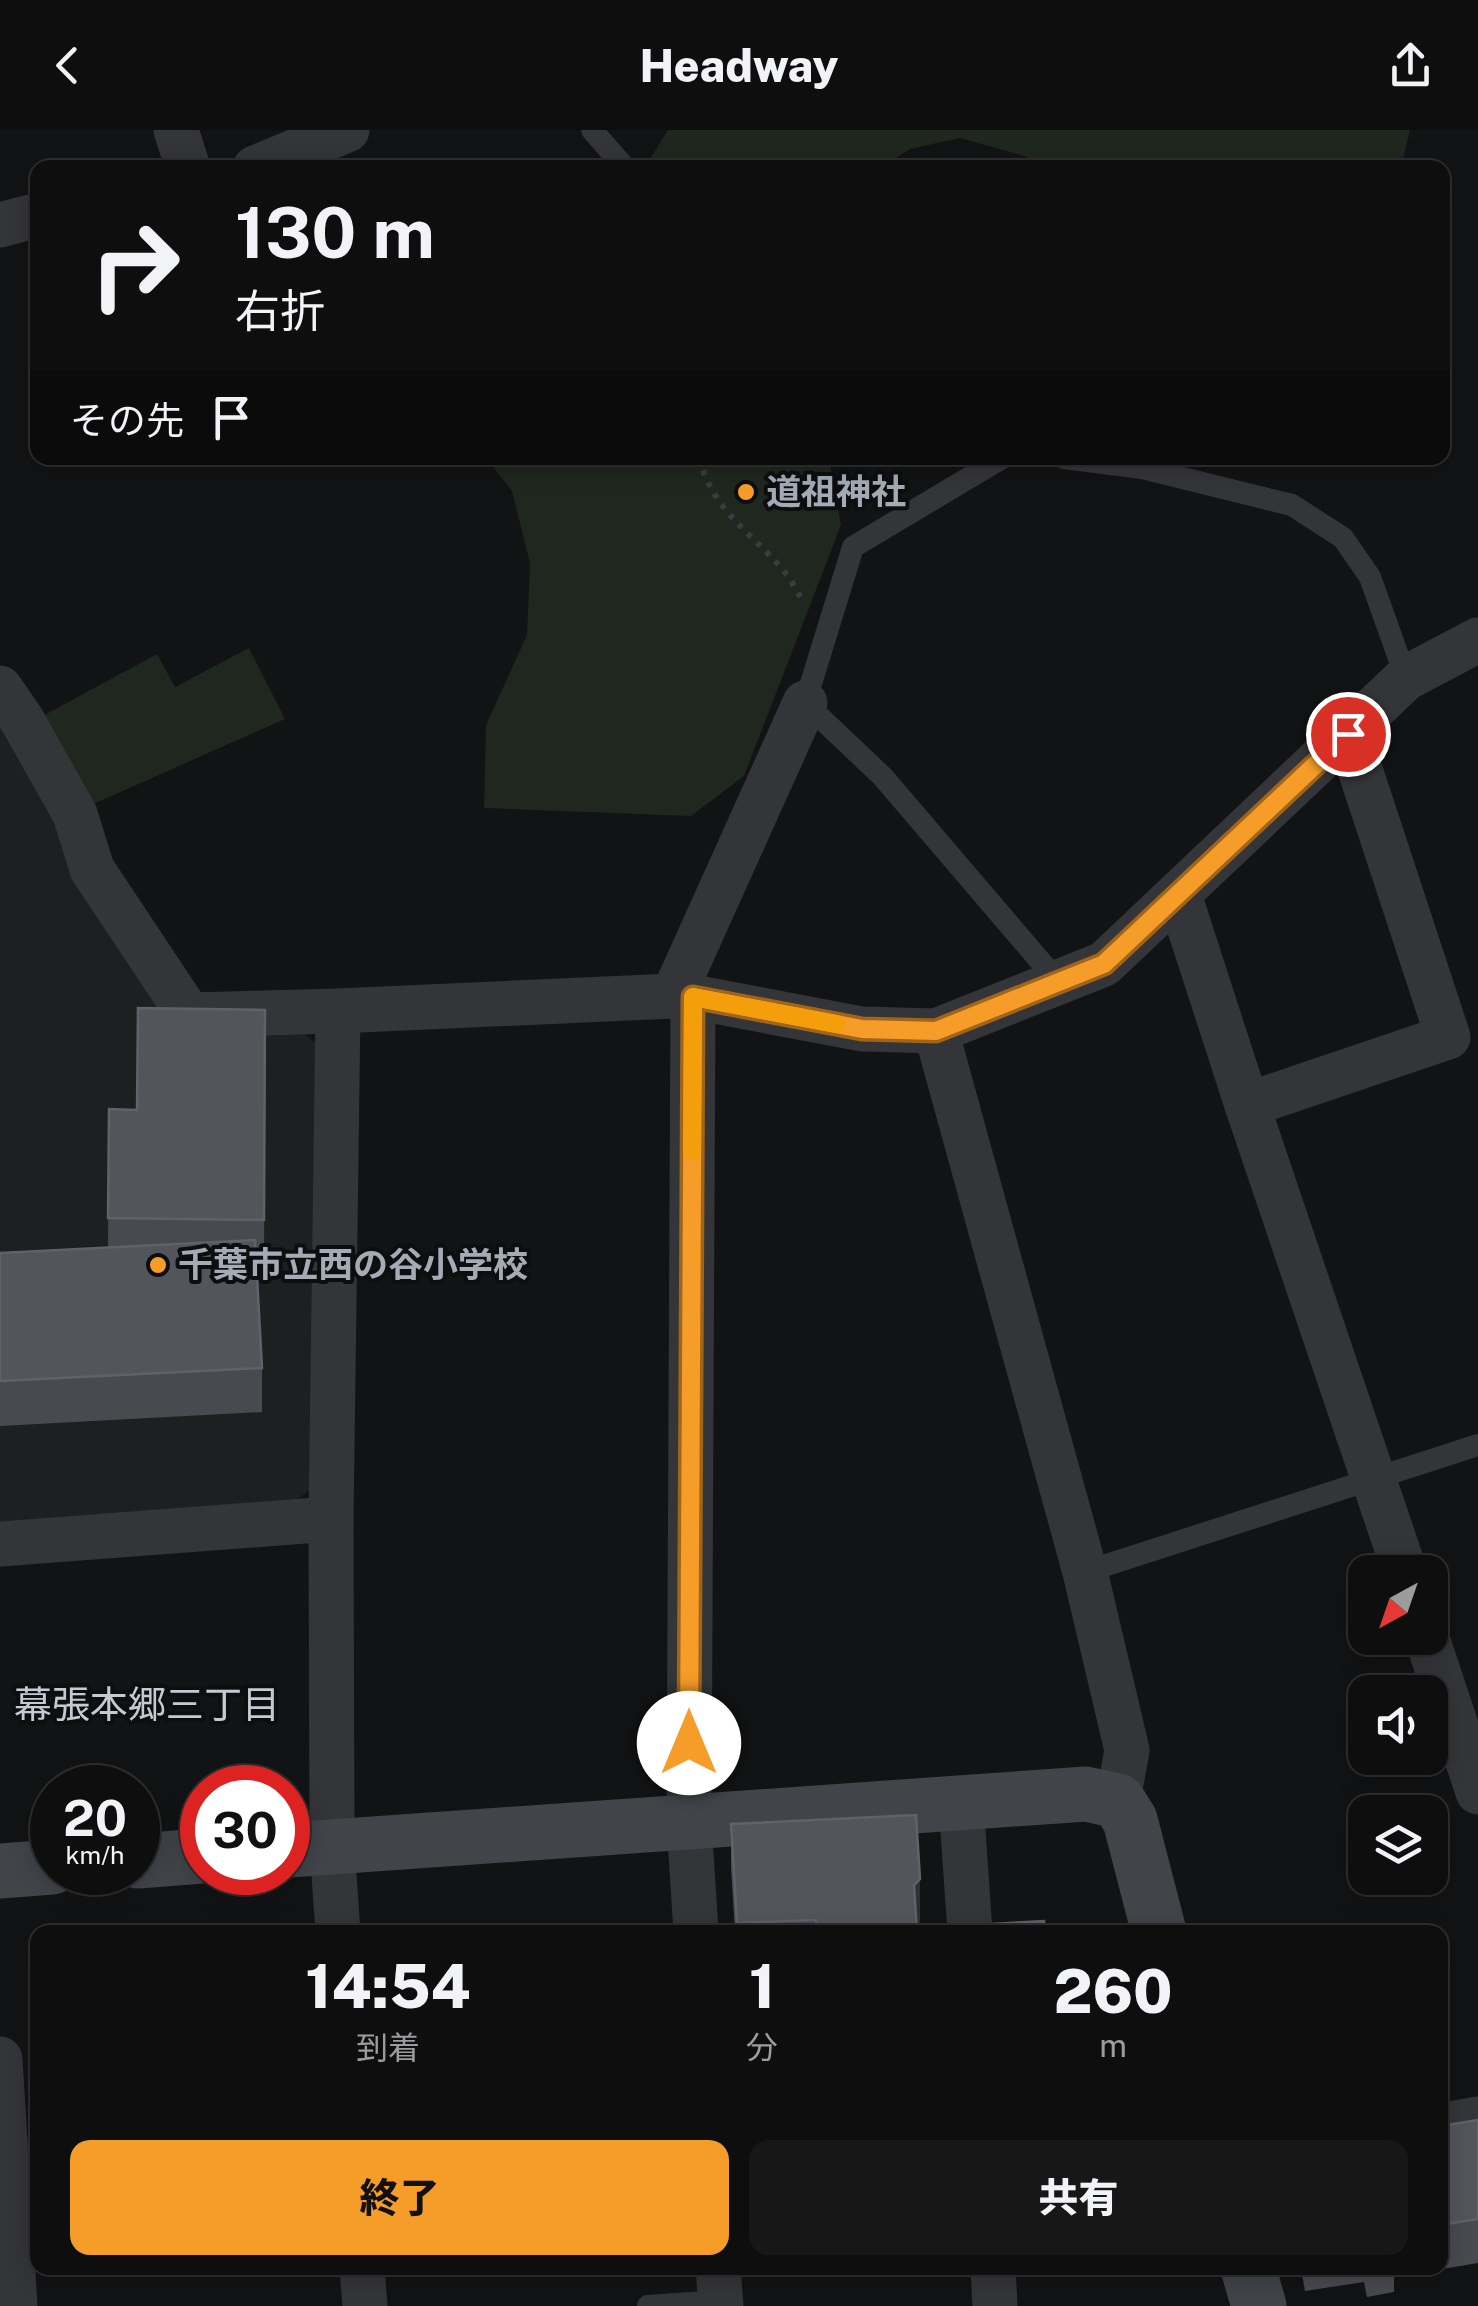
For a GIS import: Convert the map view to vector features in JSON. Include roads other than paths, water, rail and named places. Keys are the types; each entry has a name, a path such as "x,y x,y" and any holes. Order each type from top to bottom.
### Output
{"street":[{"path":"176,130 185,160"},
{"path":"274,160 347,130"},
{"path":"0,225 30,217"},
{"path":"0,688 75,814 92,869 190,1014 683,996 862,1029 936,1031 1104,964 1406,678 1478,640"},
{"path":"695,1925 688,1822 683,996 804,703"},
{"path":"1246,1105 1448,1037 1348,734"},
{"path":"1179,895 1399,1555"},
{"path":"336,1925 310,1848 332,1519 338,1011"},
{"path":"936,1031 1085,1572 1127,1750 1118,1800 1130,1820 1157,1925"},
{"path":"0,1544 332,1519"},
{"path":"1433,1655 1476,1776"},
{"path":"310,1848 1086,1794 1118,1800"},
{"path":"960,1802 969,1925"},
{"path":"0,1870 30,1868"},
{"path":"0,2059 16,2306"},
{"path":"1448,2125 1478,2119"},
{"path":"363,2275 365,2306"},
{"path":"993,2275 995,2306"},
{"path":"1250,2275 1259,2306"}],"lane":[{"path":"592,130 618,160"},
{"path":"990,465 853,547 804,703 884,777 1059,983"},
{"path":"1119,465 1292,505 1342,538 1370,577 1406,678"},
{"path":"1085,1572 1478,1446"},
{"path":"648,2306 720,2292"}],"place":[{"name":"道祖神社","path":"746,492"},
{"name":"千葉市立西の谷小学校","path":"158,1265"}],"district":[{"name":"幕張本郷三丁目","path":"147,1705"}]}
